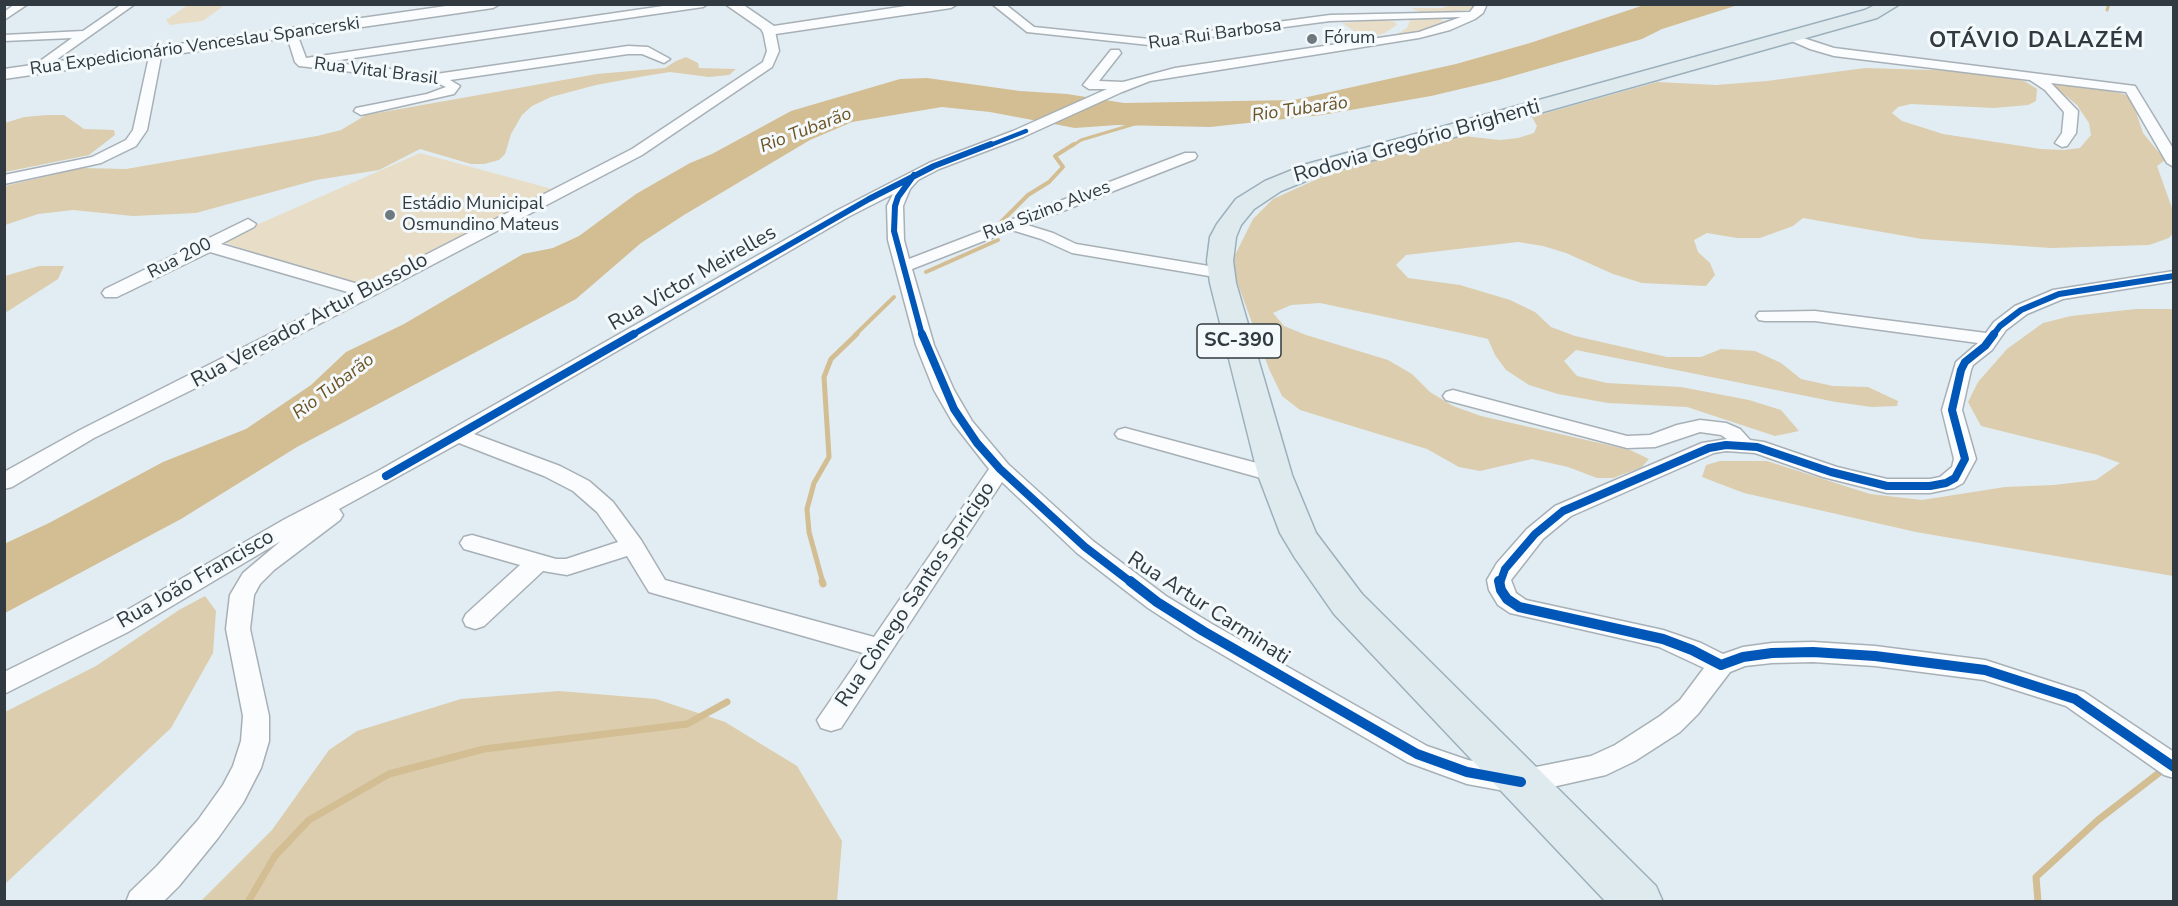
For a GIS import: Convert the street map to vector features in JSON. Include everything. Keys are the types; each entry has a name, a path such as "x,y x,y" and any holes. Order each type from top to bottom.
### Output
{"main road":[{"name":"Rodovia Gregório Brighenti","path":"1639,902 1348,604 1330,583 1298,533 1275,475 1221,273 1223,237 1237,213 1256,196 1292,177 1372,151 1871,14 1892,4"}],"street":[{"path":"4,17 23,4"},
{"path":"35,69 130,4"},
{"name":"Rua Expedicionário Venceslau Spancerski","path":"4,74 493,4"},
{"path":"301,62 703,4"},
{"path":"732,4 769,29 951,4"},
{"name":"Rua Rui Barbosa","path":"986,4 1014,21"},
{"name":"Rua Rui Barbosa","path":"997,4 1023,32 1088,38 1121,46 1151,46 1311,20 1405,10 1448,18 1456,24"},
{"path":"1313,5 1330,18"},
{"path":"1121,46 1089,85 1121,87 1174,72 1419,35 1456,24 1480,8"},
{"name":"Rua Rui Barbosa","path":"1433,15 1480,8"},
{"path":"1359,45 1400,29 1406,21 1405,10"},
{"name":"Rua Vereador Artur Bussolo","path":"4,482 87,434 197,380 622,160 714,102 771,60 773,51 769,29"},
{"name":"Rua Vital Brasil","path":"292,33 301,62 436,78 452,83 453,88 430,97 361,111"},
{"path":"4,38 86,34"},
{"path":"1791,37 1814,47 1834,52 2130,90 2174,163"},
{"path":"436,78 628,50 644,50 664,59"},
{"path":"4,180 96,160 131,143 140,130 156,52"},
{"path":"2032,77 2049,87 2071,111 2069,133 2062,143"},
{"name":"Rua Victor Meirelles","path":"386,476 914,175 1026,131 1121,87"},
{"name":"Rua Sizino Alves","path":"903,267 1190,156"},
{"name":"Rua Artur Carminati","path":"914,175 898,196 894,212 894,231 925,345 944,390 977,443 1000,469 1085,547 1157,602 1203,631 1417,754 1467,772 1521,782"},
{"name":"Rua 200","path":"111,293 209,246 219,238 248,224"},
{"path":"1011,225 1047,236 1072,248 1221,273"},
{"path":"209,246 365,292"},
{"path":"1721,665 1692,650 1663,639 1520,608 1507,599 1501,590 1499,580 1505,569 1535,534 1563,510 1709,448 1743,445 1757,447 1847,476 1887,486 1930,486 1946,483 1954,478 1965,459 1952,410 1960,370 2000,326 2021,310 2059,294 2174,276"},
{"path":"1764,316 1815,316 1990,339"},
{"path":"1453,396 1627,442 1643,443 1684,429 1707,426 1726,429 1733,433 1743,445"},
{"path":"1125,434 1275,475"},
{"path":"458,435 552,471 581,486 605,507 633,546 657,586 880,648"},
{"name":"Rua Cônego Santos Spricigo","path":"831,720 1000,469"},
{"path":"141,902 168,876 208,829 233,794 247,768 255,741 256,716 238,629 240,603 251,579 290,545 386,476"},
{"name":"Rua João Francisco","path":"4,684 109,631 301,519 386,476"},
{"path":"472,543 538,562 567,567 633,546"},
{"path":"475,620 538,562"},
{"path":"1521,782 1596,767 1625,753 1670,724 1689,707 1721,665 1743,657 1772,653 1813,652 1885,657 1985,670 2075,699 2165,761"}],"shaded area":[{"path":"188,5 225,5 203,21 170,25 166,20"},
{"path":"1452,5 1474,5 1474,10 1422,13 1411,8 1442,8"},
{"path":"1437,17 1445,22 1416,33 1394,36 1407,28 1411,18"},
{"path":"1384,20 1395,22 1397,25 1385,33 1366,39 1342,23"},
{"path":"686,57 698,63 699,68 736,69 729,75 709,77 670,72 596,85 551,97 532,106 522,115 511,134 505,154 499,160 484,164 471,164 420,149 379,170 316,180 196,213 133,216 73,210 38,214 5,225 5,186 82,168 126,169 317,136 341,130 366,115 597,74 665,68"},
{"path":"1865,68 1964,71 2005,76 2026,82 2037,89 2036,101 2028,105 1994,108 1911,104 1898,107 1892,113 1902,121 1943,134 2041,149 2080,148 2091,135 2089,123 2077,105 2050,83 2084,86 2124,94 2132,100 2143,133 2165,160 2157,166 2173,211 2173,233 2169,238 2149,245 2051,248 1922,239 1803,218 1793,226 1760,238 1737,238 1707,233 1694,240 1698,252 1710,263 1715,275 1706,286 1642,283 1613,274 1566,253 1518,242 1406,255 1396,265 1408,278 1460,285 1510,300 1535,312 1551,327 1575,336 1667,357 1701,357 1721,349 1755,351 1781,363 1801,379 1833,386 1868,387 1898,401 1897,406 1872,407 1836,402 1576,350 1564,361 1577,376 1607,383 1681,387 1749,400 1781,410 1799,431 1775,436 1687,407 1608,403 1558,394 1529,385 1506,370 1495,355 1488,339 1320,303 1291,305 1273,313 1284,326 1306,335 1388,360 1412,374 1430,392 1453,406 1481,416 1630,450 1649,459 1642,467 1613,478 1597,478 1568,467 1532,459 1480,471 1459,467 1427,449 1300,410 1282,396 1269,369 1233,271 1234,257 1253,219 1273,199 1324,176 1379,158 1463,136 1500,140 1518,138 1534,133 1537,126 1532,117 1657,82 1716,85 1767,81"},
{"path":"64,115 84,129 114,130 115,135 89,155 5,172 5,123 24,117"},
{"name":"Estádio Municipal Osmundino Mateus","path":"420,153 552,189 359,288 220,241"},
{"path":"39,266 64,266 58,279 5,313 5,276"},
{"path":"2136,309 2173,309 2173,576 1916,532 1744,493 1702,477 1706,465 1720,461 1767,461 1870,494 1922,500 2005,487 2096,480 2120,463 2098,455 1981,426 1968,402 1978,382 2007,349 2043,323 2071,316"},
{"path":"205,596 216,611 213,653 171,728 5,884 5,712 96,666 179,610"},
{"path":"559,691 656,699 725,722 797,766 842,841 837,901 201,901 272,830 329,750 357,731 461,699"}],"water":[{"name":"Rio Tubarão","path":"1644,5 1738,5 1662,29 1642,39 1499,80 1431,96 1322,115 1210,127 1117,125 1075,128 990,112 942,107 852,122 810,140 684,215 641,243 576,299 297,447 181,519 5,613 4,544 49,523 163,462 246,429 311,385 346,352 404,324 523,254 553,248 579,236 636,194 690,163 712,154 791,111 900,79 927,78 1124,103 1294,100 1456,64 1530,43"}],"waterway":[{"path":"2107,10 2109,4"},
{"path":"1072,146 1081,140 1138,123"},
{"path":"999,224 1028,195 1049,182 1063,167 1055,156 1074,144"},
{"path":"926,272 998,240"},
{"path":"855,335 894,297"},
{"path":"823,583 809,532 807,509 814,483 829,457 824,377 831,359 857,334"},
{"path":"248,902 275,856 309,820 389,774 484,749 687,724 727,702"},
{"path":"2038,902 2036,877 2098,820 2164,769"}],"cycle path":[{"path":"386,476 869,199 934,166 1026,131"},
{"path":"914,175 898,197 895,206 894,231 925,345 954,409 977,443 1000,469 1085,547 1157,602 1203,631 1417,754 1467,772 1521,782"},
{"path":"2174,276 2059,294 2021,310 2000,326 1985,346 1965,362 1961,370 1952,410 1965,459 1955,478 1946,483 1930,486 1887,486 1831,472 1757,447 1726,445 1709,448 1563,511 1535,534 1505,569 1499,580 1501,590 1507,599 1519,607 1663,639 1692,650 1721,665 1743,657 1772,653 1813,652 1875,656 1985,670 2075,699 2174,767"}],"place":[{"name":"Fórum","path":"1312,39"},
{"name":"Estádio Municipal Osmundino Mateus","path":"390,215"}],"district":[{"name":"OTÁVIO DALAZÉM","path":"2037,42"}]}
